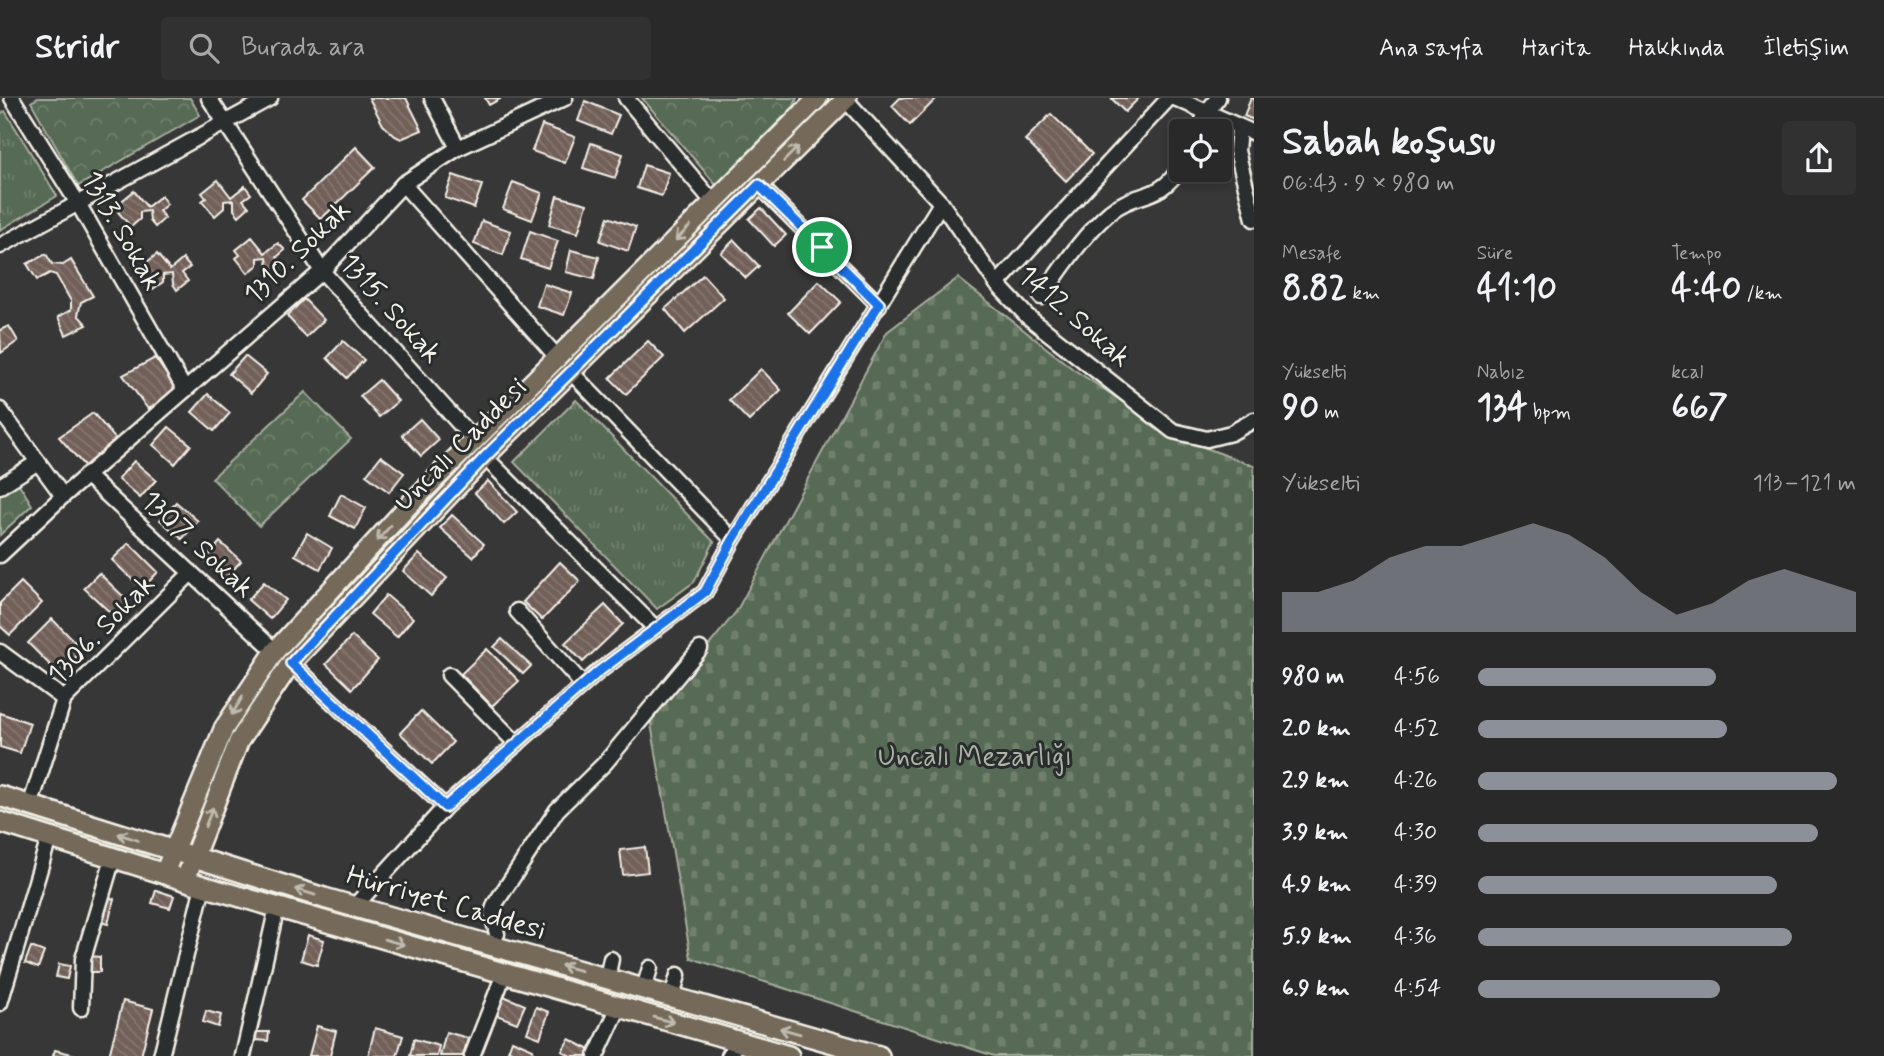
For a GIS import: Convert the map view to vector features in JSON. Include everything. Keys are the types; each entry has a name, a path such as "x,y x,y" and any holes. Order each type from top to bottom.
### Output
{"highway":[{"name":"Hürriyet Caddesi","path":"0,796 172,852 354,906 879,1056"},
{"name":"Hürriyet Caddesi","path":"0,822 194,883 619,1007 733,1049 789,1056"}],"main road":[{"name":"Uncalı Caddesi","path":"164,874 224,728 275,651 409,505 818,98"},
{"name":"Uncalı Caddesi","path":"194,883 193,858 239,741 291,663 485,457 844,98"}],"street":[{"path":"0,105 13,98"},
{"name":"1313. Sokak","path":"13,98 79,205 185,390"},
{"name":"1315. Sokak","path":"209,98 222,122 322,271 474,440"},
{"path":"0,246 270,98"},
{"path":"432,98 458,148"},
{"name":"1310. Sokak","path":"0,555 86,475 322,271 403,184 458,148 565,98"},
{"path":"626,98 713,202"},
{"name":"1412. Sokak","path":"844,98 941,203 997,284 1027,316 1173,430 1207,439 1231,433 1254,420"},
{"path":"997,284 1169,98"},
{"path":"1175,98 1205,114 1254,133"},
{"path":"1204,119 1218,98"},
{"path":"1239,127 1237,151 1254,219"},
{"path":"1041,297 1086,235 1119,206 1157,193 1169,180"},
{"path":"403,184 557,357"},
{"path":"759,185 879,304"},
{"path":"354,906 445,807 583,685 705,592 733,540 941,203"},
{"path":"572,372 733,540"},
{"path":"0,410 63,496"},
{"path":"485,457 656,629"},
{"path":"0,486 38,462"},
{"name":"1307. Sokak","path":"86,475 275,651"},
{"name":"1306. Sokak","path":"30,806 64,699 191,573"},
{"path":"517,611 583,685"},
{"path":"497,934 492,913 495,904 557,810 605,763 700,649"},
{"path":"0,652 64,699"},
{"path":"291,663 445,807"},
{"path":"449,675 517,744"},
{"path":"0,1003 50,838"},
{"path":"81,1008 83,959 113,858"},
{"path":"161,1056 194,883"},
{"path":"243,1056 277,907"},
{"path":"607,978 611,959"},
{"path":"644,989 650,968"},
{"path":"472,1056 504,974"},
{"path":"672,997 678,975"},
{"path":"596,1056 619,1007"}],"green space":[{"path":"38,98 190,98 200,115 78,186 31,102"},
{"path":"642,98 797,98 794,106 716,185"},
{"path":"5,111 57,196 0,230 0,114"},
{"name":"Uncalı Mezarlığı","path":"958,278 1073,369 1177,437 1254,466 1254,1056 994,1056 691,958 650,718 736,612 887,332"},
{"path":"305,392 351,439 259,526 212,478"},
{"path":"576,400 714,542 694,582 657,609 514,462"},
{"path":"16,479 32,505 0,535 0,490"},
{"path":"0,808 149,856 0,813"}],"building":[{"path":"369,98 406,98 422,130 401,139 395,136 383,125"},
{"path":"485,98 499,98 500,99 489,105"},
{"path":"900,98 937,98 910,125 892,106"},
{"path":"1111,98 1139,98 1125,112"},
{"path":"1251,98 1254,98 1254,120 1244,116"},
{"path":"585,101 619,115 611,134 578,121"},
{"path":"1051,114 1092,154 1066,181 1025,140"},
{"path":"542,125 575,137 565,163 532,151"},
{"path":"591,143 623,154 615,178 583,168"},
{"path":"356,147 375,167 321,219 302,200"},
{"path":"644,165 669,173 662,196 637,188"},
{"path":"453,175 482,185 474,208 445,198"},
{"path":"218,180 231,197 245,186 251,194 243,200 249,207 239,216 234,210 234,200 224,201 224,208 215,216 202,201 206,198 202,193"},
{"path":"513,182 542,193 532,220 503,209"},
{"path":"134,191 147,207 161,196 167,204 159,211 165,218 155,227 150,221 149,211 140,212 140,219 131,227 118,212 122,209 118,204"},
{"path":"557,196 587,204 578,233 549,225"},
{"path":"761,208 786,235 774,246 749,219"},
{"path":"608,217 636,227 628,251 600,241"},
{"path":"482,221 511,231 503,255 474,244"},
{"path":"530,231 558,241 548,268 521,259"},
{"path":"252,237 265,253 278,243 285,250 277,257 283,264 272,273 267,257 258,258 258,265 248,273 236,258 240,255 236,250"},
{"path":"734,240 759,266 746,278 721,253"},
{"path":"571,250 599,257 594,279 566,272"},
{"path":"46,254 52,264 63,265 71,260 93,296 81,302 78,315 87,325 66,335 58,317 71,310 71,301 56,275 50,273 37,280 27,264"},
{"path":"157,254 170,270 183,259 190,267 182,273 188,281 177,290 172,274 163,275 163,282 153,289 141,274 145,271 141,267"},
{"path":"703,275 724,298 685,333 665,309"},
{"path":"819,281 841,302 810,334 788,313"},
{"path":"544,284 572,293 564,315 537,306"},
{"path":"304,299 324,320 306,337 287,316"},
{"path":"9,326 18,341 1,353 0,330"},
{"path":"343,341 364,360 347,378 327,358"},
{"path":"648,341 664,357 626,394 610,378"},
{"path":"245,356 267,374 251,393 229,374"},
{"path":"155,358 178,391 148,409 123,375"},
{"path":"761,369 781,390 749,421 729,400"},
{"path":"379,380 398,401 379,417 360,396"},
{"path":"208,394 230,413 214,431 192,412"},
{"path":"93,413 119,443 87,469 59,437"},
{"path":"420,419 439,440 421,456 402,435"},
{"path":"169,427 191,445 175,464 153,445"},
{"path":"381,456 404,473 389,492 366,475"},
{"path":"134,461 156,480 140,498 118,479"},
{"path":"488,481 517,512 504,524 475,493"},
{"path":"341,494 366,508 355,529 330,516"},
{"path":"176,502 198,521 182,539 160,520"},
{"path":"452,515 484,544 473,557 440,528"},
{"path":"307,533 332,548 320,569 295,555"},
{"path":"220,542 241,561 225,579 204,561"},
{"path":"129,543 158,572 142,589 112,560"},
{"path":"419,554 447,578 431,596 403,571"},
{"path":"560,562 580,581 542,620 523,602"},
{"path":"99,573 129,602 115,617 84,588"},
{"path":"21,582 42,603 10,635 0,626 0,603"},
{"path":"264,582 286,600 270,619 248,600"},
{"path":"386,595 413,618 397,637 370,614"},
{"path":"605,605 623,624 583,662 565,643"},
{"path":"52,619 83,650 59,674 28,643"},
{"path":"352,636 378,660 352,689 326,664"},
{"path":"502,639 531,666 523,674 494,647"},
{"path":"487,649 519,681 492,706 461,674"},
{"path":"421,711 453,742 432,764 400,733"},
{"path":"0,713 30,723 20,753 0,747"},
{"path":"645,847 648,872 623,875 620,850"},
{"path":"156,890 174,896 170,908 152,903"},
{"path":"106,897 114,899 108,924 100,922"},
{"path":"308,935 324,940 317,965 301,960"},
{"path":"31,947 44,952 38,968 25,963"},
{"path":"89,956 100,957 100,972 89,972"},
{"path":"59,964 70,966 67,979 56,977"},
{"path":"501,995 525,1005 517,1023 494,1014"},
{"path":"123,1001 153,1009 141,1056 109,1056"},
{"path":"536,1007 549,1012 540,1038 527,1033"},
{"path":"206,1011 221,1015 218,1027 203,1022"},
{"path":"317,1026 336,1031 330,1056 309,1056"},
{"path":"375,1028 403,1036 397,1056 368,1056"},
{"path":"255,1032 269,1032 268,1041 255,1040"},
{"path":"446,1032 468,1038 463,1056 440,1056"},
{"path":"414,1039 439,1046 437,1056 410,1056"},
{"path":"569,1039 594,1052 592,1056 571,1056 562,1051"},
{"path":"512,1040 533,1049 531,1056 508,1051"},
{"path":"55,1050 76,1055 76,1056 53,1056"}],"route":[{"path":"759,185 822,247 879,304 733,540 705,592 598,672 445,807 291,663 485,457 759,185"}]}
